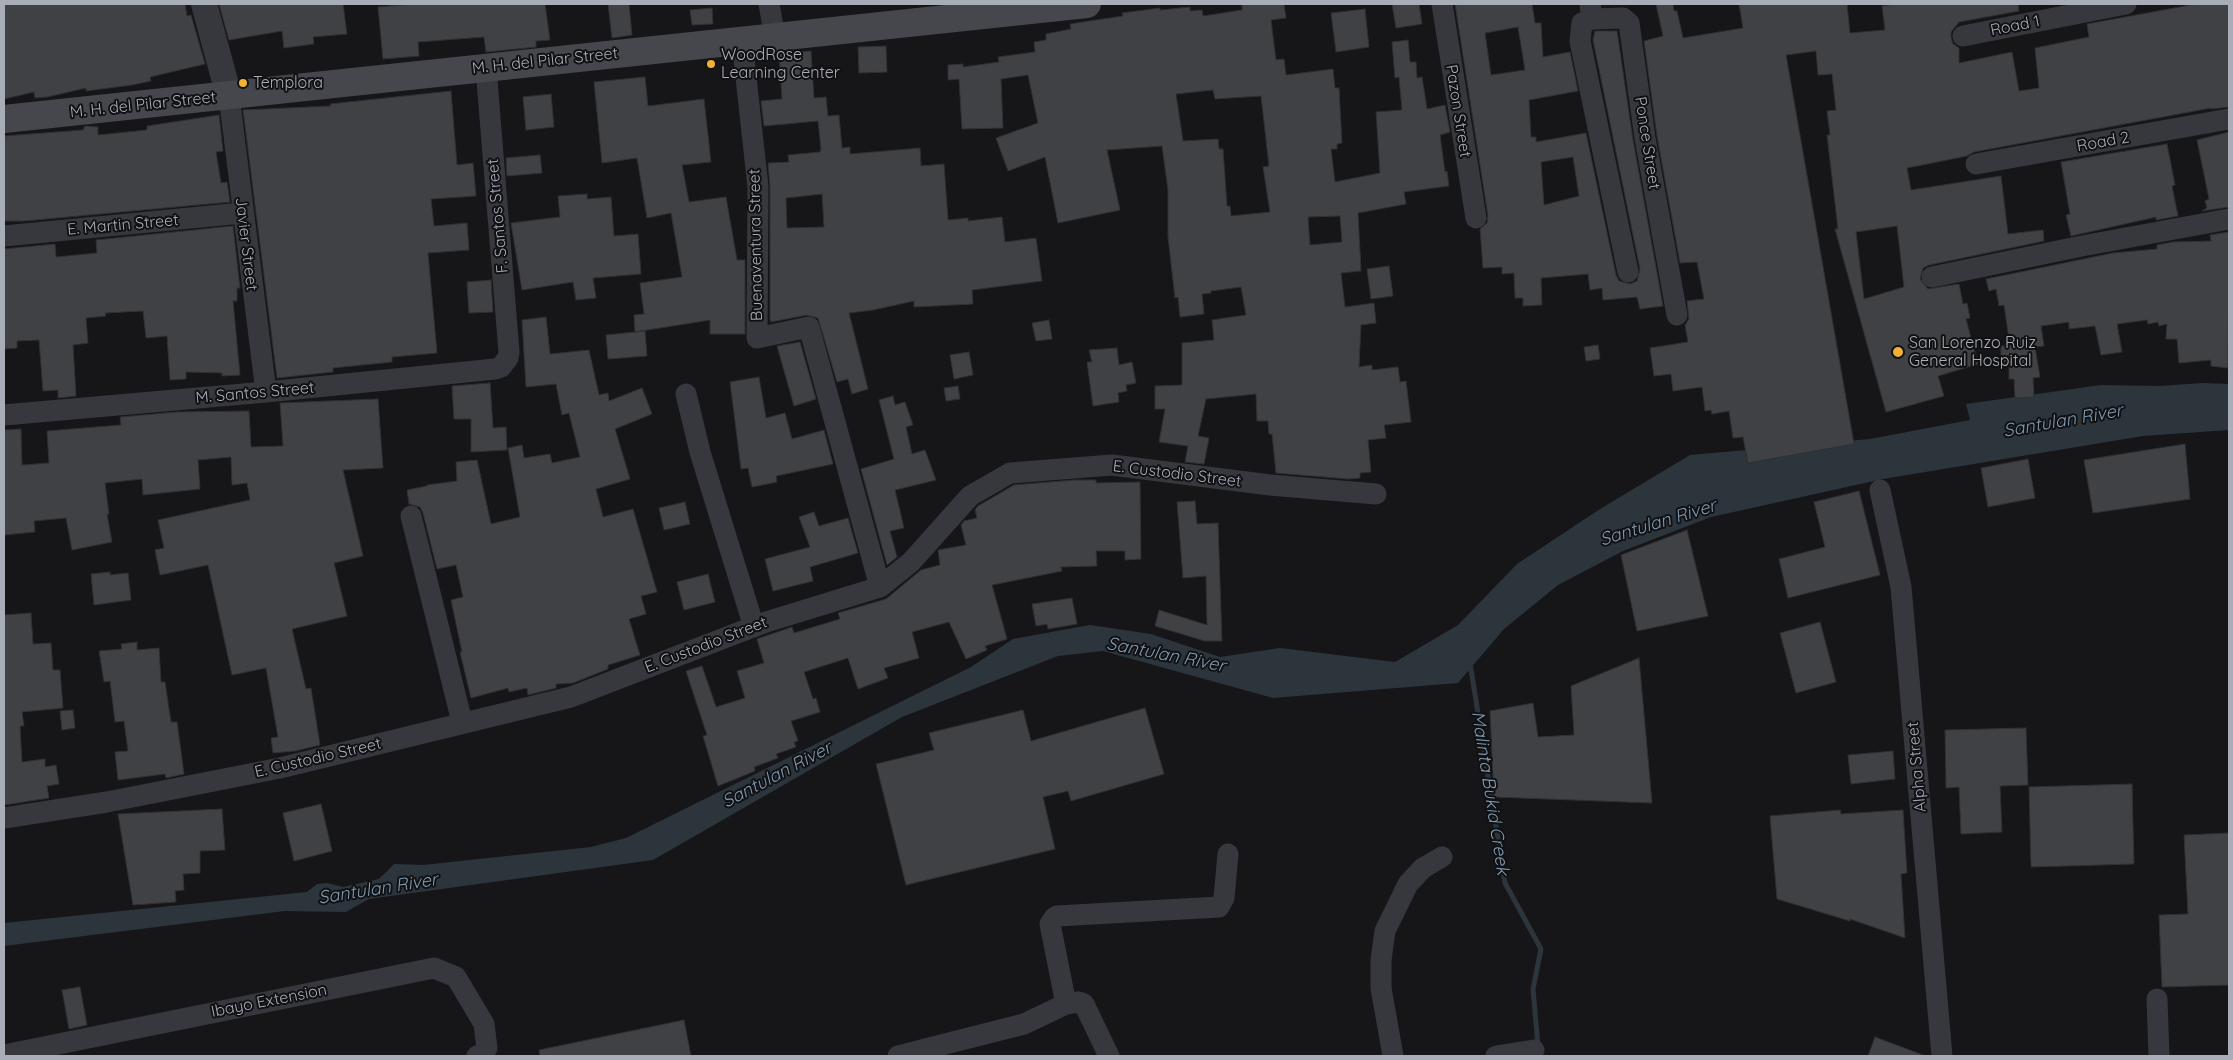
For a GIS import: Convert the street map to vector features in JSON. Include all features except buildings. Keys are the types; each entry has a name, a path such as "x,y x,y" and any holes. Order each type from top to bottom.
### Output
{"main road":[{"name":"M. H. del Pilar Street","path":"4,119 1087,4"}],"street":[{"path":"204,4 230,96"},
{"path":"769,4 775,37"},
{"name":"Pazon Street","path":"1442,4 1476,218"},
{"name":"Road 1","path":"1963,36 2126,4"},
{"path":"1591,11 1582,23 1580,41 1628,272"},
{"name":"Ponce Street","path":"1591,11 1623,18 1629,23 1645,138 1677,315"},
{"name":"Buenaventura Street","path":"742,41 758,187 757,338 809,327 880,587"},
{"name":"F. Santos Street","path":"486,68 509,352 505,363"},
{"name":"Javier Street","path":"230,96 242,213 266,392"},
{"name":"Road 2","path":"1976,164 2229,119"},
{"name":"E. Martin Street","path":"4,236 242,213"},
{"path":"1932,277 2082,246 2229,219"},
{"name":"M. Santos Street","path":"4,415 266,392 495,369 505,363"},
{"path":"686,394 700,452 754,627"},
{"name":"E. Custodio Street","path":"4,818 107,802 280,768 462,722 571,697 754,627 880,587 911,562 970,496 1010,473 1112,465 1270,485 1376,494"},
{"name":"Alpha Street","path":"1880,490 1902,587 1942,1051"},
{"path":"411,516 462,722"},
{"path":"1066,1004 1050,924 1054,918 1057,916 1219,907 1224,898 1228,854"},
{"path":"1393,1056 1381,988 1381,960 1385,931 1408,884 1423,868 1442,857"},
{"name":"Ibayo Extension","path":"4,1054 434,968 456,977 484,1024 482,1052"},
{"path":"2157,999 2159,1056"},
{"path":"898,1056 1024,1024 1066,1004 1079,1002 1084,1004 1109,1056"},
{"path":"1496,1056 1534,1050"}],"water":[{"name":"Santulan River","path":"2203,383 2229,384 2229,430 2143,436 1883,479 1711,517 1623,551 1558,585 1504,629 1458,683 1273,698 1103,651 1058,656 902,717 653,860 369,899 346,912 285,911 4,946 4,923 307,892 317,884 327,883 343,887 379,879 394,864 423,865 591,847 626,838 971,667 1013,639 1090,625 1151,634 1220,657 1280,648 1395,662 1458,625 1517,564 1600,509 1690,455 1870,439 1970,420 1966,404 2101,385 2159,386"}],"waterway":[{"name":"Malinta Bukid Creek","path":"1470,663 1505,883 1541,949 1533,989 1538,1046"}],"place":[{"name":"WoodRose Learning Center","path":"711,64"},
{"name":"Templora","path":"243,83"},
{"name":"San Lorenzo Ruiz General Hospital","path":"1898,352"}]}
